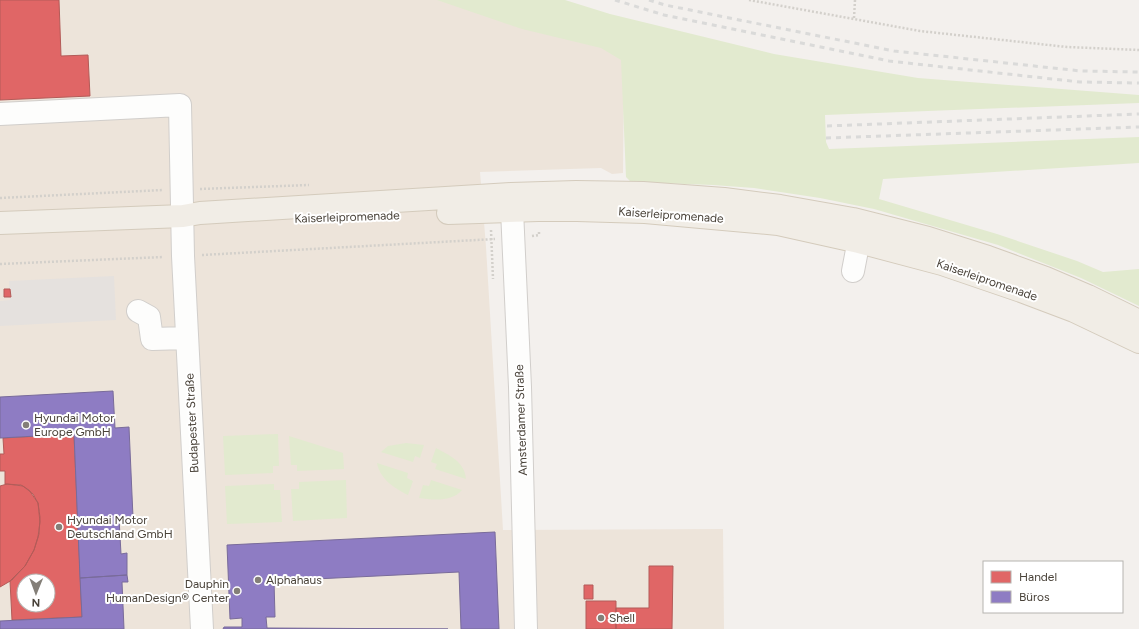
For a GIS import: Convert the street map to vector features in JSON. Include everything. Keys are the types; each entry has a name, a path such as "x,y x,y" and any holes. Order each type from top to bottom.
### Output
{"main road":[{"name":"Kaiserleipromenade","path":"183,216 201,220 222,222 490,211 512,202"},
{"name":"Kaiserleipromenade","path":"0,223 183,216 224,211 512,202 577,210 630,211 719,218 928,238 1039,275 1088,296 1139,321"},
{"name":"Kaiserleipromenade","path":"861,231 942,264 1074,311 1139,342"}],"street":[{"name":"Budapester Straße","path":"0,114 180,105 183,256 202,629"},
{"name":"Amsterdamer Straße","path":"512,202 520,387 526,629"},
{"path":"853,271 861,231"},
{"path":"138,311 149,317 152,339 188,338"}],"path":[{"path":"749,0 920,31 1068,47 1139,50"},
{"path":"854,18 855,0"},
{"path":"0,198 182,189 312,185"},
{"path":"490,211 494,286"},
{"path":"0,264 183,256 514,238 539,235"}],"shaded area":[{"path":"0,0 447,0 624,50 623,173 612,174 601,168 480,172 503,530 723,529 724,629 0,629"},
{"path":"114,276 116,320 0,326 0,301 10,300 9,281"}],"green space":[{"path":"437,0 565,0 610,14 774,54 918,78 1139,95 1139,103 825,115 826,142 829,149 1139,137 1139,163 883,179 879,199 997,234 1077,261 1103,272 1139,269 1139,306 1081,278 998,245 874,209 820,198 754,188 631,182 626,177 621,60 601,48 522,29"},
{"path":"278,434 279,466 273,466 273,473 225,475 223,436"},
{"path":"289,436 343,453 344,469 297,471 297,465 291,465"},
{"path":"406,443 424,445 420,458 415,456 413,462 381,452 388,446"},
{"path":"436,448 456,460 463,468 466,479 435,469 437,464 431,462"},
{"path":"377,463 408,473 407,478 413,481 408,495 393,486 384,478"},
{"path":"346,480 347,518 293,521 291,489 299,489 299,482"},
{"path":"431,480 462,490 453,497 448,498 436,500 419,498 423,485 429,486"},
{"path":"274,484 274,490 280,490 282,522 227,524 225,486"}],"building: Handel":[{"path":"0,0 59,0 61,56 88,55 90,96 0,100"},
{"path":"4,289 10,289 11,297 4,297"},
{"name":"Hyundai Motor Deutschland GmbH","path":"74,434 82,617 12,620 10,581 16,575 16,613 56,613 56,573 18,573 25,566 34,550 39,534 40,517 38,503 29,490 21,485 5,484 5,471 0,471 0,454 4,454 3,438"},
{"path":"7,484 23,486 33,494 38,503 40,522 34,550 25,566 18,573 16,573 16,576 12,580 0,587 0,486"},
{"path":"649,566 673,566 672,629 616,629 616,608 649,608"},
{"path":"584,585 593,585 593,599 584,599"},
{"name":"Shell","path":"586,601 616,601 616,629 586,629"}],"building: Büros":[{"path":"113,391 115,428 129,427 133,517 119,518 121,554 127,553 127,575 80,578 74,434 0,438 0,397"},
{"name":"Alphahaus","path":"495,532 499,629 461,629 459,572 274,581 275,617 266,617 267,628 448,629 223,629 224,627 242,627 242,618 230,619 227,545"},
{"path":"127,575 128,582 122,582 124,629 0,629 0,621 82,617 80,578"}],"railway":[{"path":"615,0 664,15 889,61 1080,82 1139,83"},
{"path":"649,0 665,5 894,51 1081,71 1139,72"},
{"path":"827,126 1139,114"},
{"path":"826,138 1139,127"}],"place":[{"name":"Hyundai Motor Europe GmbH","path":"26,425"},
{"name":"Hyundai Motor Deutschland GmbH","path":"59,527"},
{"name":"Alphahaus","path":"258,580"},
{"name":"Dauphin HumanDesign® Center","path":"237,591"},
{"name":"Shell","path":"601,618"}]}
